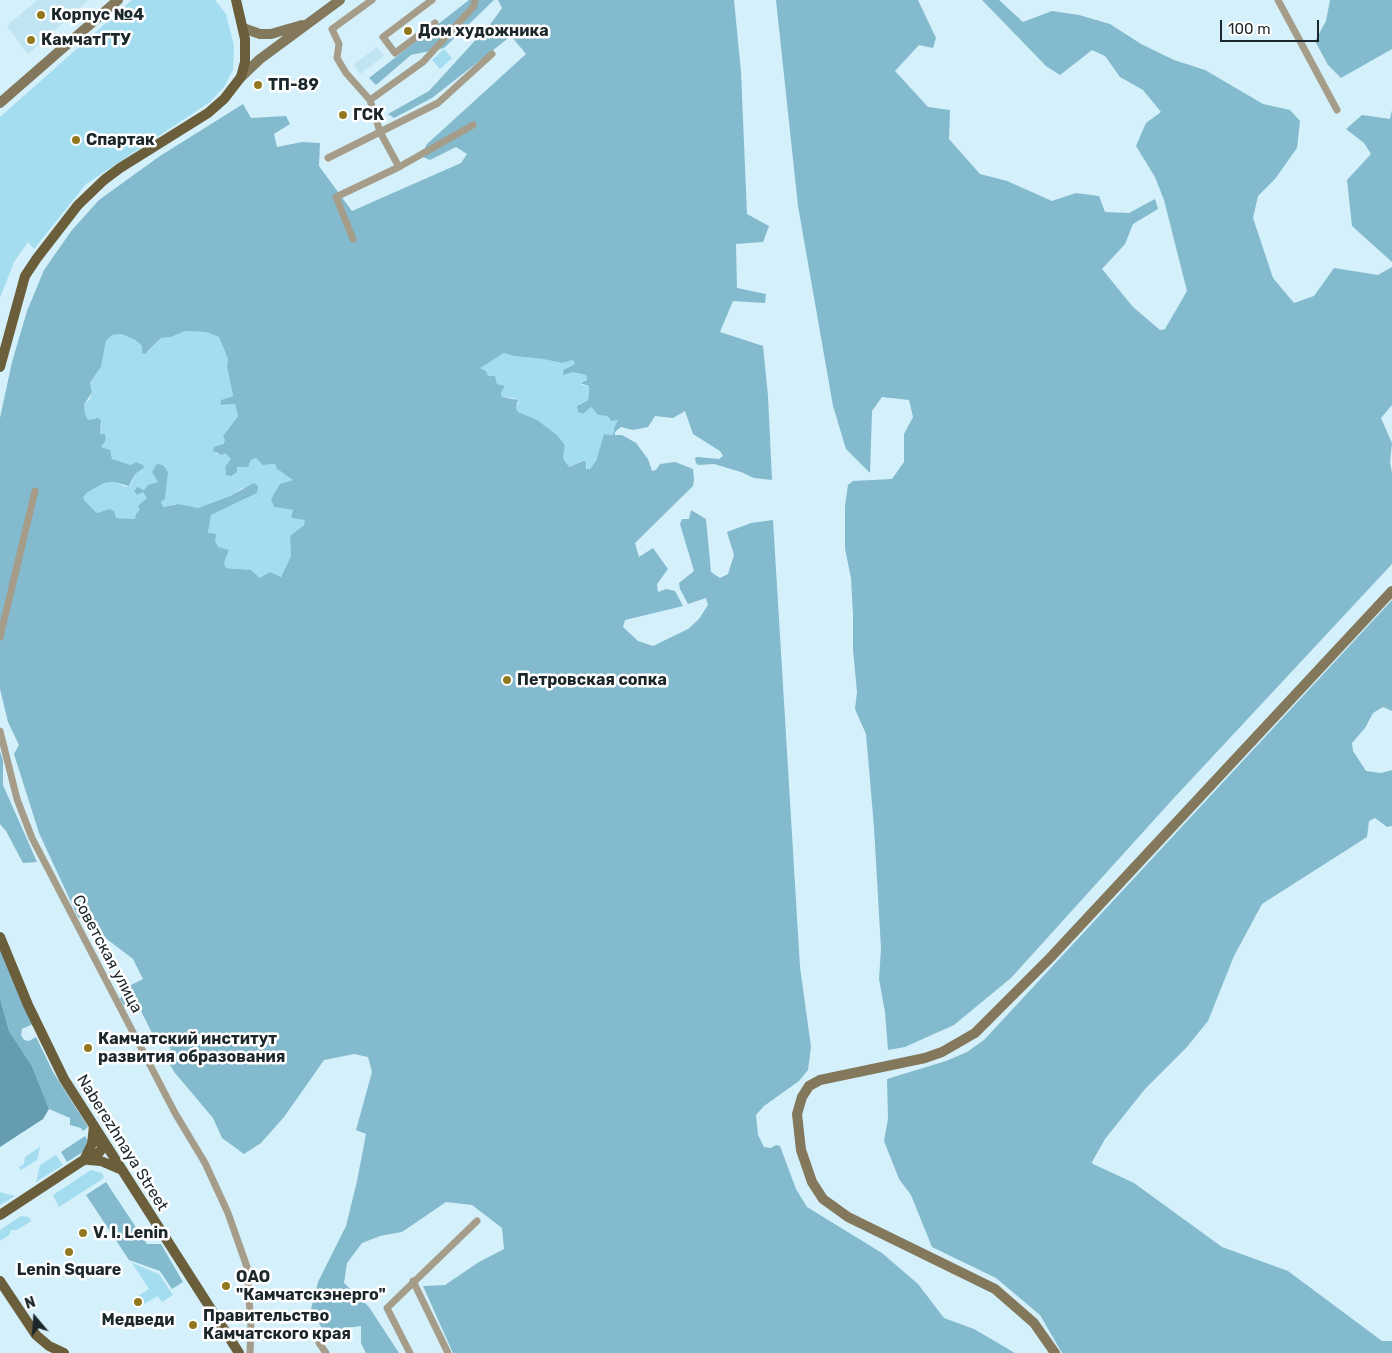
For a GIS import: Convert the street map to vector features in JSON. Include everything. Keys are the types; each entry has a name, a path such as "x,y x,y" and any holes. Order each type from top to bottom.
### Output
{"main road":[{"path":"0,367 25,276 78,205 120,168 208,113 224,99 241,77 245,55 243,28 236,0"},
{"name":"Naberezhnaya Street","path":"0,937 55,1062 240,1353"},
{"path":"84,1160 92,1144 94,1125"},
{"path":"2,1212 84,1160 96,1157 100,1153 101,1136"},
{"path":"84,1160 101,1161 122,1170"},
{"path":"0,1281 36,1335 49,1346 64,1353"}],"street":[{"path":"0,103 118,0"},
{"path":"241,77 260,59 340,0"},
{"path":"432,0 383,37 395,53 435,23"},
{"path":"370,100 423,62 474,6 475,0"},
{"path":"1278,0 1337,110"},
{"path":"370,1 332,29 339,44 337,58 346,73 370,100 380,132 399,167"},
{"path":"243,28 260,34 271,34 308,24"},
{"path":"328,158 438,103 492,54"},
{"path":"353,239 336,197 399,167 473,125"},
{"path":"0,636 36,491"},
{"path":"1055,1353 1034,1322 994,1289 848,1216 822,1199 812,1182 801,1150 797,1119 802,1097 809,1086 820,1080 925,1058 942,1052 975,1033 1050,958 1392,591"},
{"name":"Советская улица","path":"0,731 17,800 32,838 109,988 143,1047 175,1113 205,1163 228,1213 247,1266 251,1328 250,1353"},
{"path":"410,1353 387,1308 477,1221"},
{"path":"413,1281 448,1353"},
{"path":"319,1343 326,1353"}],"shaded area":[{"name":"КамчатГТУ","path":"37,0 89,0 28,54 7,26"},
{"name":"Спартак","path":"132,0 215,0 226,14 234,46 233,70 224,87 210,102 86,184 34,249 28,242 14,262 0,298 0,117"},
{"path":"469,0 494,0 444,48 411,55 376,85 369,78"},
{"path":"498,0 734,0 741,72 747,214 769,226 763,242 736,244 737,288 766,294 765,303 733,301 720,332 763,346 768,396 772,480 754,478 714,464 698,465 695,458 697,457 719,459 723,456 720,451 693,434 685,411 673,418 655,416 648,427 633,430 621,427 615,432 615,435 622,435 636,443 648,459 652,471 656,470 660,464 675,462 693,469 694,479 693,486 635,543 639,557 653,548 668,569 657,584 658,592 666,589 675,591 683,606 625,620 623,627 638,641 653,646 688,629 699,619 708,605 706,598 688,604 680,589 679,583 694,571 680,524 682,519 689,519 691,510 706,519 711,572 720,578 728,574 734,555 727,532 751,523 773,520 800,967 811,1047 808,1070 799,1081 764,1106 756,1115 758,1135 764,1147 780,1146 796,1189 807,1207 882,1253 918,1284 944,1318 974,1329 1015,1353 453,1353 423,1286 445,1285 479,1262 504,1249 502,1228 472,1205 446,1202 402,1232 380,1236 362,1243 347,1263 344,1283 369,1307 399,1353 366,1353 361,1343 361,1326 346,1328 327,1337 311,1309 318,1282 346,1226 357,1181 366,1134 356,1130 372,1072 368,1057 354,1054 324,1060 284,1117 261,1143 244,1154 222,1138 213,1118 175,1073 170,1065 172,1056 169,1044 152,1033 137,1003 125,1008 120,999 127,987 143,979 133,959 78,917 39,833 14,754 19,745 8,722 0,689 0,418 12,362 27,311 44,270 72,230 99,200 160,156 243,104 251,118 286,116 290,124 274,134 277,147 302,142 320,143 319,166 352,211 461,163 467,154 456,147 430,160 421,156 427,144 526,54 511,36 432,98 394,118 388,114 429,91 492,22 502,8","holes":["185,331 206,332 219,337 228,359 227,367 233,396 221,400 220,405 235,404 238,416 223,436 225,440 223,444 214,447 213,451 222,455 225,453 231,459 225,467 226,475 231,476 237,472 237,467 248,467 251,460 256,458 263,465 275,464 277,469 293,480 280,484 271,499 274,507 293,510 291,518 305,520 304,525 290,536 291,556 281,577 270,572 260,578 251,570 226,568 224,563 229,550 218,547 215,541 216,534 208,533 211,515 257,493 258,486 254,483 230,496 198,508 178,504 163,507 161,502 165,499 168,472 163,465 157,464 152,472 158,482 148,485 144,490 137,487 134,491 137,495 143,492 147,498 138,506 140,510 136,514 135,519 116,518 114,511 109,509 97,513 84,500 83,497 88,492 104,483 114,482 129,486 135,474 144,468 143,465 136,462 131,465 112,459 110,450 101,447 106,440 105,434 100,434 101,420 98,418 88,420 85,414 84,405 92,392 90,383 101,367 106,341 112,335 122,334 135,340 142,346 142,353 145,354 161,338 171,337","504,353 562,363 573,360 575,364 563,370 563,375 573,372 586,375 587,380 580,383 589,386 588,400 577,406 578,412 583,414 591,407 598,415 607,416 611,421 618,420 613,435 604,434 596,461 590,469 586,469 586,462 583,461 569,467 563,458 565,445 557,435 537,420 518,412 516,408 518,400 502,397 501,393 505,386 497,384 495,376 488,376 486,371 480,368"]},
{"path":"776,0 918,0 936,38 933,48 919,45 895,71 928,107 950,110 949,139 980,174 1007,181 1052,201 1076,193 1099,196 1105,212 1129,213 1155,199 1158,209 1133,224 1125,244 1102,269 1133,307 1160,330 1165,329 1187,291 1164,200 1155,177 1136,146 1146,123 1161,112 1143,90 1120,77 1105,56 1092,50 1060,75 1046,66 982,0 999,0 1023,22 1052,11 1079,15 1110,24 1141,44 1174,60 1205,70 1263,104 1290,110 1300,121 1297,148 1275,179 1258,196 1253,218 1273,278 1294,303 1314,296 1334,268 1378,275 1392,267 1392,405 1381,418 1392,443 1390,462 1392,473 1392,564 1173,799 1011,978 954,1025 905,1047 888,1050 885,1012 879,979 881,949 874,827 866,734 855,709 857,692 853,650 851,578 845,549 845,506 848,485 853,481 892,479 904,462 904,434 913,417 909,400 882,397 872,411 870,473 846,449 833,406 798,206"},
{"path":"1330,0 1392,0 1392,49 1341,78 1328,65 1315,41 1326,21"},
{"path":"377,47 384,56 360,74 353,65"},
{"path":"444,49 452,58 440,69 432,60"},
{"path":"1392,110 1392,262 1352,226 1347,180 1371,154 1364,143 1346,129 1362,115 1390,119"},
{"path":"185,331 206,332 219,337 228,359 227,367 233,396 221,400 220,405 235,404 238,416 223,436 225,440 215,454 225,453 231,459 225,468 225,472 236,469 240,465 250,464 251,460 256,458 266,465 275,464 278,470 294,480 282,484 271,499 274,507 293,510 291,518 306,520 304,525 290,536 291,556 281,577 272,573 260,578 251,570 226,568 224,563 229,550 218,548 208,534 211,515 257,493 242,488 230,496 198,508 175,504 163,507 161,502 165,499 167,474 156,478 158,482 148,485 144,490 135,488 135,494 143,492 147,498 135,519 116,518 109,509 97,513 84,500 83,497 88,492 104,483 114,482 126,487 131,485 135,474 143,469 143,465 136,462 131,465 112,459 109,450 101,447 106,440 106,437 99,434 102,424 95,418 88,420 85,416 84,405 90,399 92,389 90,384 101,367 106,341 112,335 122,334 135,340 148,352 161,338 171,337"},
{"path":"504,353 562,363 573,360 575,364 563,370 562,374 573,372 586,375 587,380 580,382 582,385 589,386 588,400 579,404 578,412 583,414 591,407 598,415 607,416 609,420 618,420 613,430 613,435 604,434 596,461 590,469 586,469 587,465 581,461 569,467 563,458 565,445 557,435 518,412 516,408 519,402 515,398 502,397 501,393 505,386 497,384 495,376 488,376 486,371 480,369 482,365"},
{"path":"1392,600 1392,711 1383,707 1373,713 1365,728 1352,743 1353,751 1366,771 1381,773 1392,770 1392,826 1387,827 1375,818 1369,821 1367,837 1262,904 1234,956 1208,1021 1186,1048 1145,1089 1105,1139 1092,1162 1134,1183 1222,1247 1288,1271 1382,1341 1392,1341 1392,1353 1062,1353 1040,1315 996,1278 932,1247 911,1195 899,1179 884,1141 888,1119 887,1079 946,1061 967,1052 984,1040"},
{"path":"0,751 3,760 3,785 37,862 23,863 6,831 0,824"},
{"path":"0,943 33,1024 22,1029 21,1035 24,1040 29,1041 36,1037 53,1072 88,1127 83,1131 81,1128 70,1125 70,1118 49,1109 32,1066 9,1031 0,998"},
{"path":"0,998 9,1031 32,1066 49,1109 43,1119 0,1147"},
{"path":"85,1136 88,1141 86,1150 67,1162 61,1152"},
{"path":"40,1147 37,1160 21,1170 19,1167 24,1164 25,1157"},
{"path":"56,1155 63,1165 36,1182 40,1165"},
{"path":"91,1170 102,1173 104,1178 59,1207 53,1195"},
{"path":"106,1182 147,1244 161,1244 183,1282 172,1289 160,1271 129,1260 86,1195"},
{"path":"0,1192 3,1193 15,1196 0,1205"},
{"path":"21,1216 29,1217 31,1221 17,1230 11,1230 9,1235 0,1241 0,1230"},
{"path":"132,1263 159,1274 173,1295 162,1302 158,1296 137,1308 132,1300 149,1289"}],"place":[{"name":"Корпус №4","path":"41,15"},
{"name":"Дом художника","path":"408,31"},
{"name":"КамчатГТУ","path":"31,40"},
{"name":"ТП-89","path":"258,85"},
{"name":"ГСК","path":"343,115"},
{"name":"Спартак","path":"76,140"},
{"name":"Петровская сопка","path":"507,680"},
{"name":"Камчатский институт развития образования","path":"88,1048"},
{"name":"V. I. Lenin","path":"83,1233"},
{"name":"Lenin Square","path":"69,1252"},
{"name":"ОАО \"Камчатскэнерго\"","path":"226,1286"},
{"name":"Медведи","path":"138,1302"},
{"name":"Правительство Камчатского края","path":"193,1325"}]}
